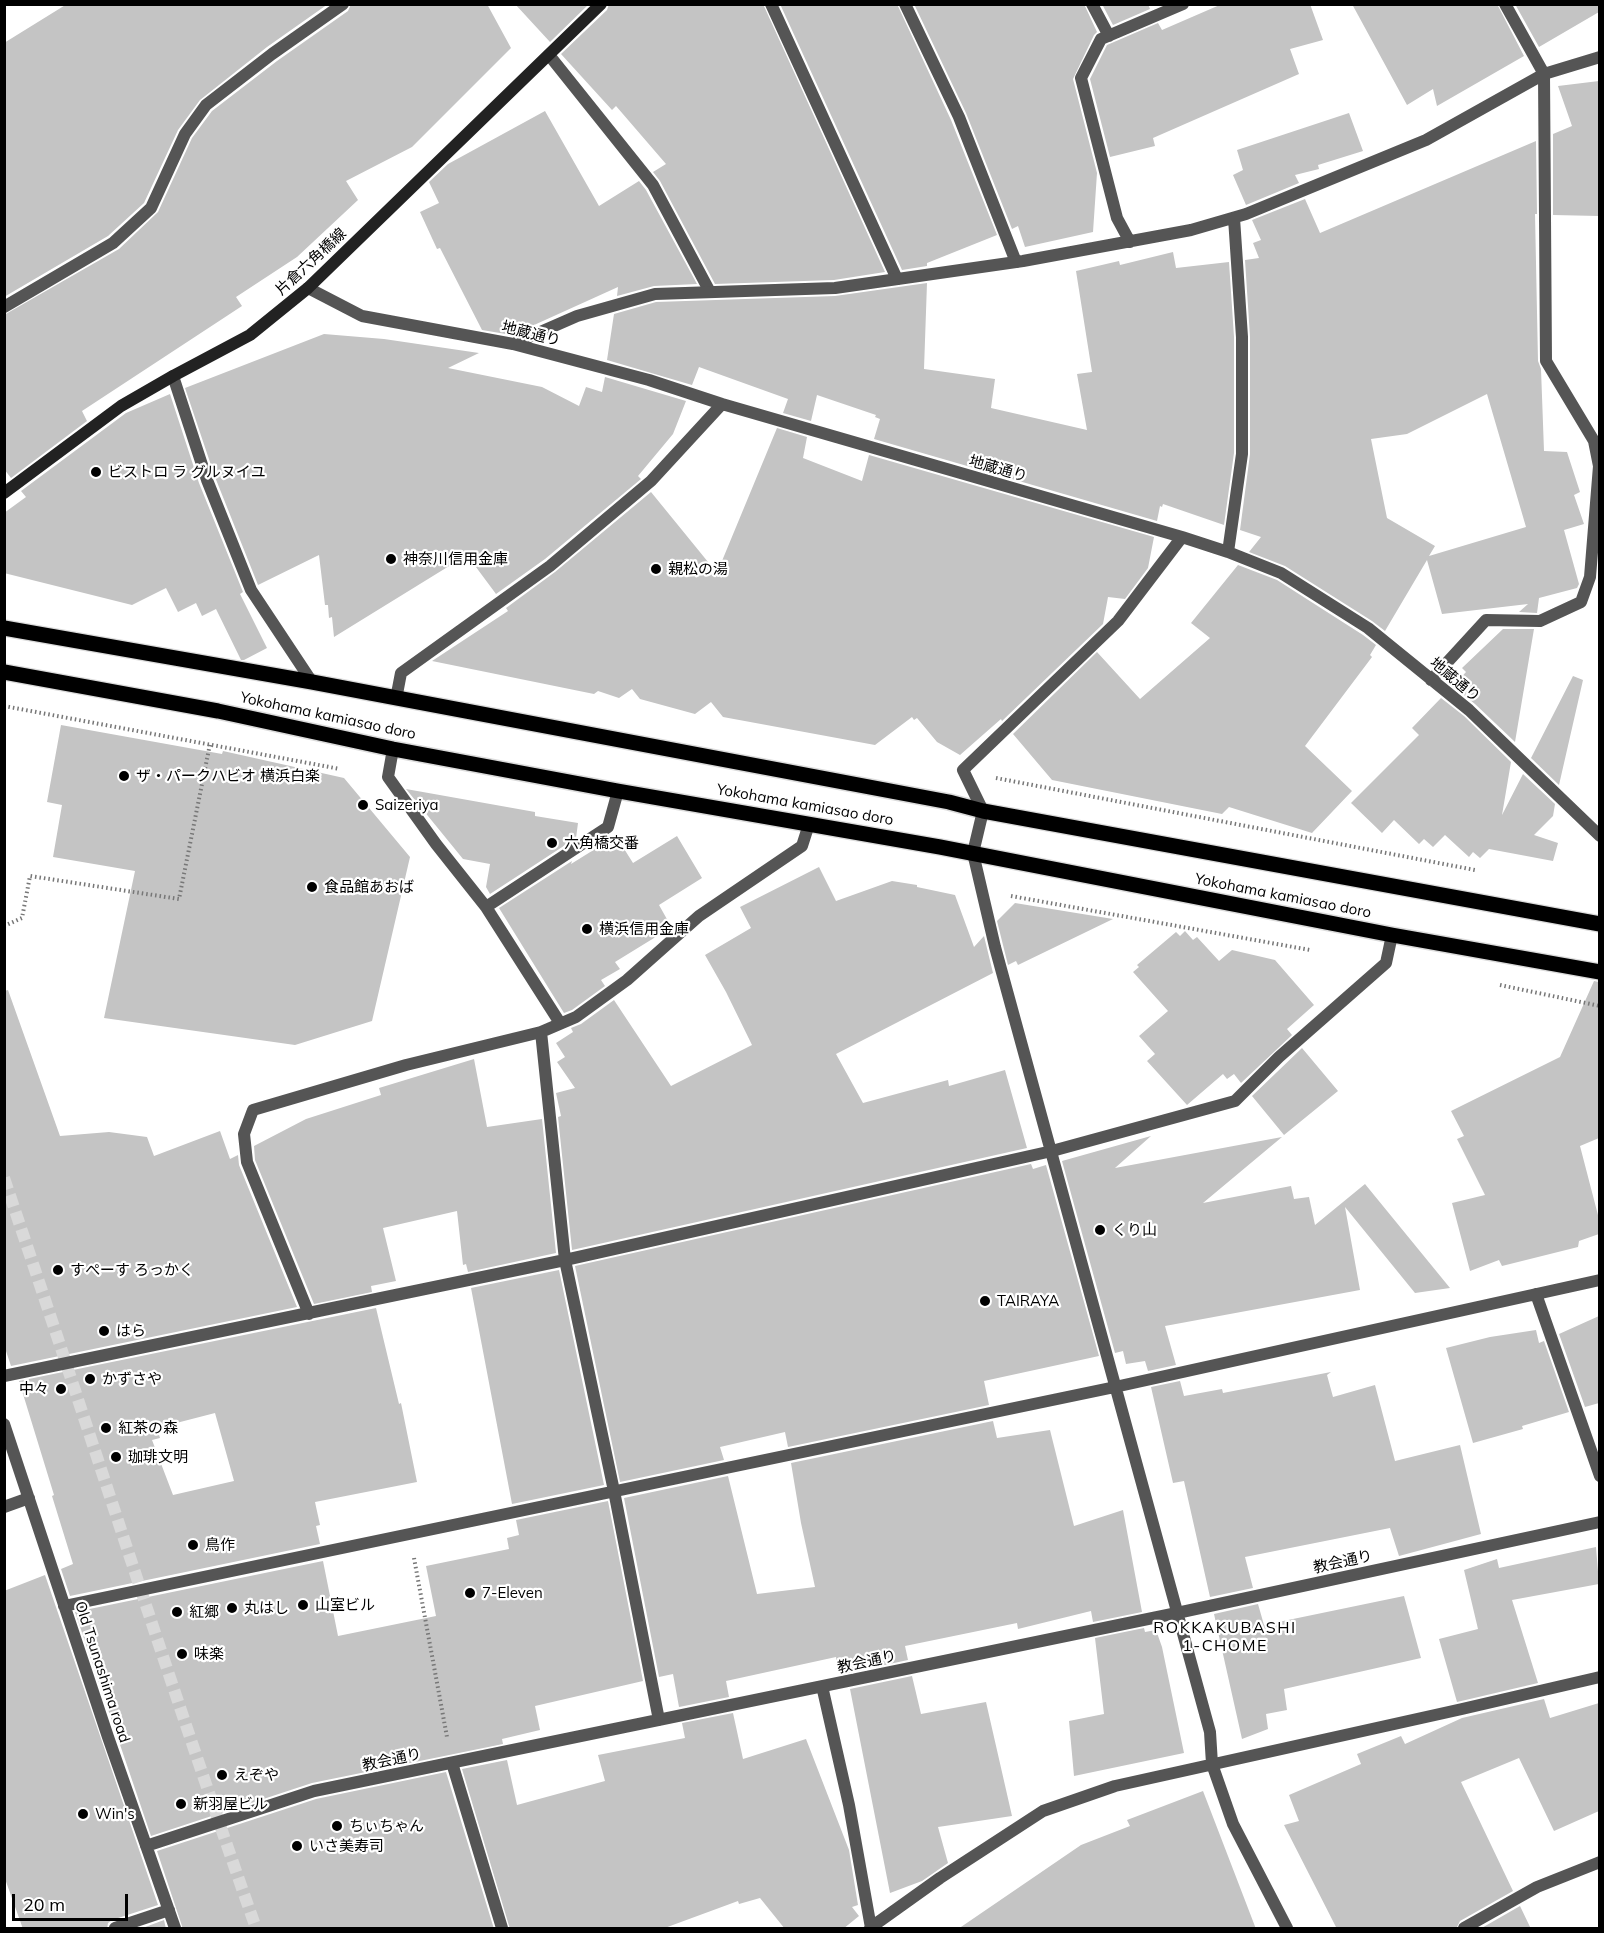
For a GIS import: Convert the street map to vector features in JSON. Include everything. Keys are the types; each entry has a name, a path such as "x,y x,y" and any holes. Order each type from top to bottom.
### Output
{"main road":[{"name":"Yokohama kamiasao doro","path":"4,628 312,682 949,802 983,811 1599,924"},
{"name":"Yokohama kamiasao doro","path":"4,672 218,711 393,749 973,854 1392,935 1599,972"}],"street":[{"path":"4,307 113,243 151,208 185,134 206,105 272,54 343,4"},
{"path":"771,4 897,279"},
{"path":"905,4 959,117 1016,262"},
{"path":"1092,4 1108,36"},
{"path":"1130,242 1117,218 1080,78 1101,39 1183,4"},
{"path":"1431,680 1486,620 1540,621 1581,602 1595,580 1599,466 1597,442 1546,362 1544,74 1505,4"},
{"name":"片倉六角橋線","path":"4,493 121,406 250,335 308,288 600,5"},
{"path":"549,55 653,185 711,292"},
{"path":"513,344 577,316 655,294 835,288 1016,262 1191,230 1234,218 1426,140 1544,74 1599,57"},
{"path":"1228,552 1242,454 1242,337 1234,218"},
{"name":"地蔵通り","path":"308,288 362,316 513,344 649,380 722,404 1182,537 1281,573 1358,622 1469,710 1599,836"},
{"path":"173,376 207,480 251,590 312,682"},
{"path":"396,699 401,674 550,566 643,488 722,404"},
{"path":"1182,537 1118,621 963,770 983,811 973,854 1010,1005 1210,1732 1212,1764 1233,1824 1287,1929"},
{"path":"393,749 388,777 436,844 486,907 560,1023"},
{"path":"486,907 608,826 618,791"},
{"path":"309,1314 247,1162 244,1134 253,1110 406,1065 541,1032 576,1017 627,980 699,916 802,846 809,824"},
{"path":"4,1376 565,1260 1052,1151 1235,1101 1279,1057 1386,963 1392,935"},
{"path":"541,1032 565,1260 614,1491 658,1720"},
{"path":"64,1606 1115,1387 1599,1280"},
{"path":"1536,1294 1599,1476"},
{"name":"Old Tsunashima road","path":"4,1424 175,1929"},
{"path":"4,1507 29,1498"},
{"name":"教会通り","path":"146,1846 314,1791 1177,1613 1599,1522"},
{"path":"822,1686 849,1805 871,1928 940,1878 1043,1812 1115,1786 1462,1710 1599,1677"},
{"path":"452,1763 502,1929"},
{"path":"1464,1929 1537,1887 1599,1862"},
{"path":"115,1929 169,1910"}],"path":[{"path":"4,706 344,770"},
{"path":"4,926 22,918 30,876 178,899 210,744"},
{"path":"985,776 1484,872"},
{"path":"1002,894 1315,951"},
{"path":"410,1534 452,1763"}],"building":[{"path":"67,4 328,4 267,47 200,100 178,130 144,203 108,236 4,297 4,43"},
{"path":"351,4 487,4 511,48 412,147 346,181 358,200 297,257 236,297 242,306 82,411 87,421 11,478 4,469 4,315 119,249 158,212 192,138 212,111 348,11"},
{"path":"515,4 589,4 550,42"},
{"path":"609,4 763,4 885,272 834,280 715,284 653,172 666,164 616,106 612,110 561,54 607,10"},
{"path":"780,4 897,4 951,120 997,235 927,263 927,266 902,270"},
{"path":"914,4 1084,4 1097,32 1073,79 1097,173 1093,232 1025,247 1018,226 1012,229 966,113"},
{"path":"1102,4 1148,4 1150,9 1113,25"},
{"path":"1222,4 1310,4 1323,40 1290,49 1299,74 1153,138 1155,146 1110,157 1090,79 1107,45 1158,23 1162,30"},
{"path":"1352,4 1497,4 1524,56 1437,106 1433,89 1407,105"},
{"path":"1515,4 1599,4 1599,12 1539,47"},
{"path":"1599,81 1599,216 1553,215 1553,134 1572,126 1558,86"},
{"path":"545,111 599,206 639,181 697,284 654,286 617,296 618,287 512,335 482,330 440,248 437,249 420,212 439,203 429,182 448,164"},
{"path":"1349,113 1363,151 1318,165 1319,169 1295,175 1299,183 1246,205 1233,175 1243,170 1237,150"},
{"path":"1536,141 1538,361 1541,369 1544,451 1567,452 1580,492 1574,495 1584,524 1564,530 1579,584 1577,588 1539,598 1537,613 1519,612 1528,604 1442,614 1427,560 1385,631 1285,566 1249,552 1261,537 1240,530 1250,454 1250,337 1245,260 1259,258 1253,243 1261,240 1252,220 1305,199 1320,233","holes":["1487,394 1526,527 1429,556 1435,546 1387,518 1371,439 1407,434"]},
{"path":"1173,252 1176,268 1229,262 1234,337 1234,453 1224,525 1163,504 1162,507 1160,506 1157,521 874,439 880,419 875,417 876,415 817,395 811,421 783,413 788,399 699,367 692,385 607,360 614,314 656,302 835,296 927,283 924,369 995,379 991,408 1087,430 1077,374 1092,372 1076,271 1119,261 1120,265"},
{"path":"324,334 384,339 479,353 448,368 542,387 579,406 586,387 602,392 605,377 686,401 673,434 638,476 641,479 545,559 496,594 467,555 334,637 332,617 329,618 328,605 325,605 319,555 258,585 215,477 185,388"},
{"path":"170,394 199,483 243,592 240,594 267,648 244,660 241,660 216,609 202,616 196,603 178,612 166,588 132,605 4,573 4,513 26,497 21,491 126,413"},
{"path":"777,428 807,437 803,458 862,481 869,455 1154,537 1148,568 1125,599 1108,597 1103,624 1002,721 1001,719 960,755 937,742 917,718 914,720 912,717 875,745 723,717 711,702 695,714 640,699 632,689 619,698 598,691 594,694 432,661 508,611 506,608 555,572 651,492 717,573"},
{"path":"1238,565 1277,580 1376,645 1370,655 1372,657 1305,746 1352,791 1312,833 1229,807 1222,814 1052,780 1013,734 1097,652 1140,699 1210,638 1191,623"},
{"path":"1503,629 1534,629 1515,742 1453,686 1466,672 1462,668"},
{"path":"1573,676 1583,680 1559,785 1531,758"},
{"path":"1441,698 1464,716 1511,762 1502,815 1523,774 1555,804 1553,816 1534,835 1558,843 1553,861 1489,849 1480,858 1473,852 1469,857 1445,835 1433,847 1424,839 1419,844 1394,820 1382,833 1351,803 1419,735 1412,728"},
{"path":"61,725 222,754 223,751 344,778 410,857 372,1021 295,1045 104,1018 135,871 53,857 62,805 47,802"},
{"path":"406,789 535,812 535,816 578,823 576,838 490,894 486,887 490,864 463,859"},
{"name":"横浜信用金庫","path":"616,836 633,863 677,836 702,878 659,905 668,921 654,938 615,962 620,969 601,980 605,986 572,1010 564,1013 499,908"},
{"path":"819,867 836,901 892,881 955,895 974,947 984,936 993,973 836,1054 863,1103 948,1080 949,1086 1005,1070 1027,1148 572,1250 558,1117 561,1116 556,1093 575,1088 557,1062 565,1057 556,1043 573,1032 571,1028 581,1024 614,1000 671,1086 752,1045 705,955 751,928 740,907"},
{"path":"1015,903 1113,919 1018,965 1016,961 1008,965 997,921"},
{"path":"1185,931 1193,940 1197,937 1219,961 1232,950 1275,960 1314,1005 1287,1029 1292,1035 1241,1083 1234,1074 1227,1079 1223,1074 1187,1105 1147,1061 1155,1054 1139,1036 1168,1011 1133,972 1139,967 1137,965 1176,932 1180,936"},
{"path":"1594,981 1599,982 1599,1138 1580,1146 1599,1219 1599,1234 1579,1241 1578,1247 1502,1266 1499,1260 1470,1271 1452,1203 1485,1195 1457,1139 1464,1136 1451,1111 1560,1057"},
{"path":"8,990 60,1136 109,1132 147,1137 154,1156 220,1131 230,1159 238,1155 239,1165 297,1307 11,1366 4,1345 4,991"},
{"path":"1302,1048 1338,1091 1284,1135 1252,1096"},
{"path":"474,1059 487,1127 542,1119 556,1253 468,1272 466,1264 463,1265 457,1211 383,1228 396,1281 371,1286 372,1292 314,1304 255,1160 254,1146 306,1119 381,1095 379,1088"},
{"path":"1151,1136 1115,1168 1282,1137 1203,1203 1291,1186 1294,1199 1309,1197 1315,1225 1365,1184 1450,1288 1415,1293 1345,1207 1360,1290 1165,1326 1176,1365 1148,1371 1145,1361 1126,1364 1123,1351 1115,1353 1062,1161"},
{"path":"1031,1164 1033,1169 1046,1165 1099,1356 984,1381 989,1405 788,1447 785,1432 720,1447 724,1460 620,1482 575,1266"},
{"path":"559,1270 604,1485 512,1504 471,1288"},
{"path":"376,1308 399,1404 401,1403 417,1482 315,1502 320,1525 316,1526 320,1544 70,1596 61,1569 73,1564 19,1381","holes":["215,1413 234,1481 173,1495 152,1440 160,1438 157,1428"]},
{"path":"1599,1316 1599,1403 1585,1407 1559,1334"},
{"path":"1536,1330 1539,1343 1544,1341 1569,1412 1522,1426 1523,1429 1473,1443 1446,1348 1490,1337"},
{"path":"1331,1372 1327,1375 1333,1397 1375,1385 1395,1461 1460,1445 1481,1534 1399,1556 1390,1528 1245,1557 1253,1588 1210,1597 1184,1481 1173,1483 1151,1387 1180,1381 1184,1396 1222,1389 1223,1393"},
{"path":"993,1421 997,1438 1050,1430 1074,1526 1123,1510 1142,1612 1093,1622 1091,1611 1018,1629 1017,1623 905,1646 908,1660 847,1673 845,1663 837,1664 836,1657 726,1681 729,1697 679,1707 673,1674 659,1677 624,1498 728,1476 757,1594 815,1587 791,1463"},
{"path":"608,1501 643,1681 535,1706 540,1730 502,1739 503,1744 312,1783 151,1836 75,1612 323,1561 338,1636 436,1616 426,1566 509,1549 507,1538 519,1535 516,1520"},
{"path":"1596,1547 1599,1584 1512,1600 1538,1683 1457,1702 1439,1639 1478,1629 1464,1570 1497,1559 1499,1568"},
{"path":"45,1575 158,1905 112,1920 108,1923 107,1929 23,1929 4,1876 4,1591"},
{"path":"1404,1596 1421,1658 1284,1689 1287,1710 1266,1714 1268,1729 1242,1739 1214,1614 1258,1604 1264,1625"},
{"path":"1144,1628 1145,1632 1156,1630 1162,1647 1184,1753 1074,1776 1069,1721 1104,1714 1095,1638"},
{"path":"912,1676 921,1714 986,1702 1012,1816 938,1827 948,1863 922,1881 890,1893 850,1689"},
{"path":"1544,1699 1550,1718 1599,1703 1599,1811 1554,1831 1519,1758 1461,1782 1513,1891 1460,1921 1456,1929 1337,1929 1284,1825 1299,1821 1289,1795 1361,1764 1357,1754 1401,1736 1405,1744 1462,1718"},
{"path":"733,1713 743,1759 806,1739 849,1850 858,1905 852,1907 859,1916 843,1929 785,1929 760,1898 739,1904 738,1901 662,1929 510,1929 462,1769 507,1760 517,1805 605,1781 598,1755 685,1738 682,1723"},
{"path":"446,1772 494,1929 183,1929 157,1851 316,1799"},
{"path":"1203,1791 1256,1929 958,1929 1081,1845 1130,1826 1127,1820"},
{"path":"1520,1906 1531,1929 1480,1929"},
{"path":"164,1920 166,1929 140,1929"}],"tunnel":[{"path":"4,1178 191,1741 256,1928"}],"place":[{"name":"ビストロ ラ グルヌイユ","path":"96,472"},
{"name":"神奈川信用金庫","path":"391,559"},
{"name":"親松の湯","path":"656,569"},
{"name":"ザ・パークハビオ 横浜白楽","path":"124,776"},
{"name":"Saizeriya","path":"363,805"},
{"name":"六角橋交番","path":"552,843"},
{"name":"食品館あおば","path":"312,887"},
{"name":"横浜信用金庫","path":"587,929"},
{"name":"くり山","path":"1100,1230"},
{"name":"すぺーす ろっかく","path":"58,1270"},
{"name":"TAIRAYA","path":"985,1301"},
{"name":"はら","path":"104,1331"},
{"name":"かずさや","path":"90,1379"},
{"name":"中々","path":"61,1389"},
{"name":"紅茶の森","path":"106,1428"},
{"name":"珈琲文明","path":"116,1457"},
{"name":"鳥作","path":"193,1545"},
{"name":"7-Eleven","path":"470,1593"},
{"name":"山室ビル","path":"303,1605"},
{"name":"丸はし","path":"232,1608"},
{"name":"紅郷","path":"177,1612"},
{"name":"味楽","path":"182,1654"},
{"name":"えぞや","path":"222,1775"},
{"name":"新羽屋ビル","path":"181,1804"},
{"name":"Win's","path":"83,1814"},
{"name":"ちぃちゃん","path":"337,1826"},
{"name":"いさ美寿司","path":"297,1846"}],"district":[{"name":"ROKKAKUBASHI 1-CHOME","path":"1225,1637"}]}
